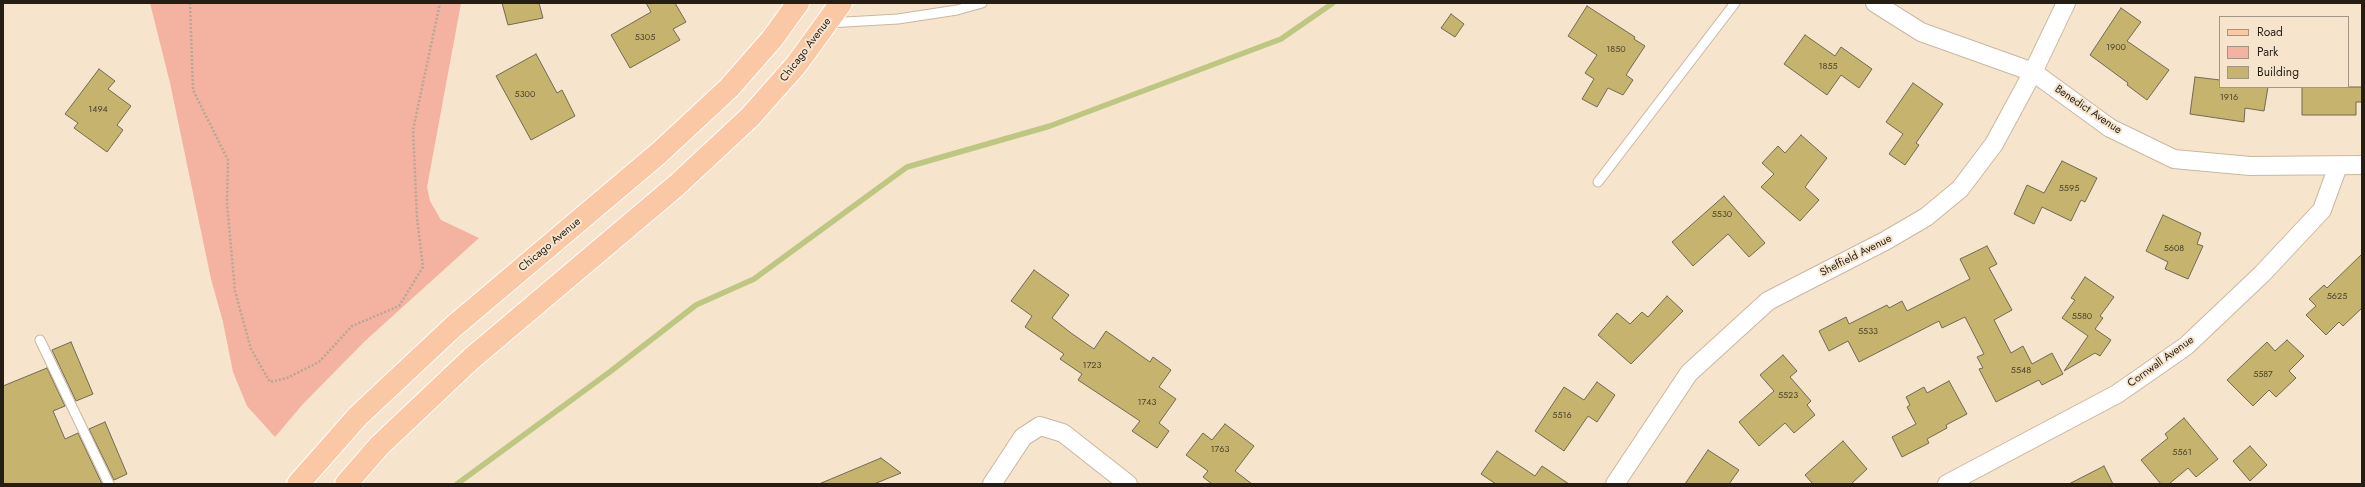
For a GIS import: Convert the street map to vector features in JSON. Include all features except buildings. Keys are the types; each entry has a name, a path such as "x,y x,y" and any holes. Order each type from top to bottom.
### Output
{"main road":[{"name":"Chicago Avenue","path":"298,484 358,416 453,327 659,153 729,88 772,39 798,3"},
{"name":"Chicago Avenue","path":"346,484 379,446 471,359 677,186 750,118 796,65 841,3"}],"street":[{"name":"Benedict Avenue","path":"1875,3 1921,32 2033,72 2110,128 2174,160 2250,166 2362,165"},
{"name":"Sheffield Avenue","path":"1615,484 1688,373 1768,301 1885,241 1926,217 1960,189 1994,144 2033,72 2066,3"},
{"name":"Cornwall Avenue","path":"1947,484 2117,394 2186,346 2262,274 2322,210 2338,166"},
{"path":"992,484 1023,438 1040,426 1063,433 1128,484"}],"lane":[{"path":"827,23 898,20 957,10 982,3"},
{"path":"1598,182 1735,3"},
{"path":"40,340 109,484"}],"path":[{"path":"190,3 193,90 228,160 227,203 235,291 251,349 270,382 287,378 319,362 352,326 399,306 423,267 417,218 413,130 440,3"}],"green space":[{"path":"150,3 461,3 427,187 430,201 441,220 479,238 365,341 302,405 275,437 247,406 233,372 223,322 211,279 170,83"}],"waterway":[{"path":"457,484 611,371 696,305 754,279 907,167 1050,126 1281,39 1333,3"}]}
